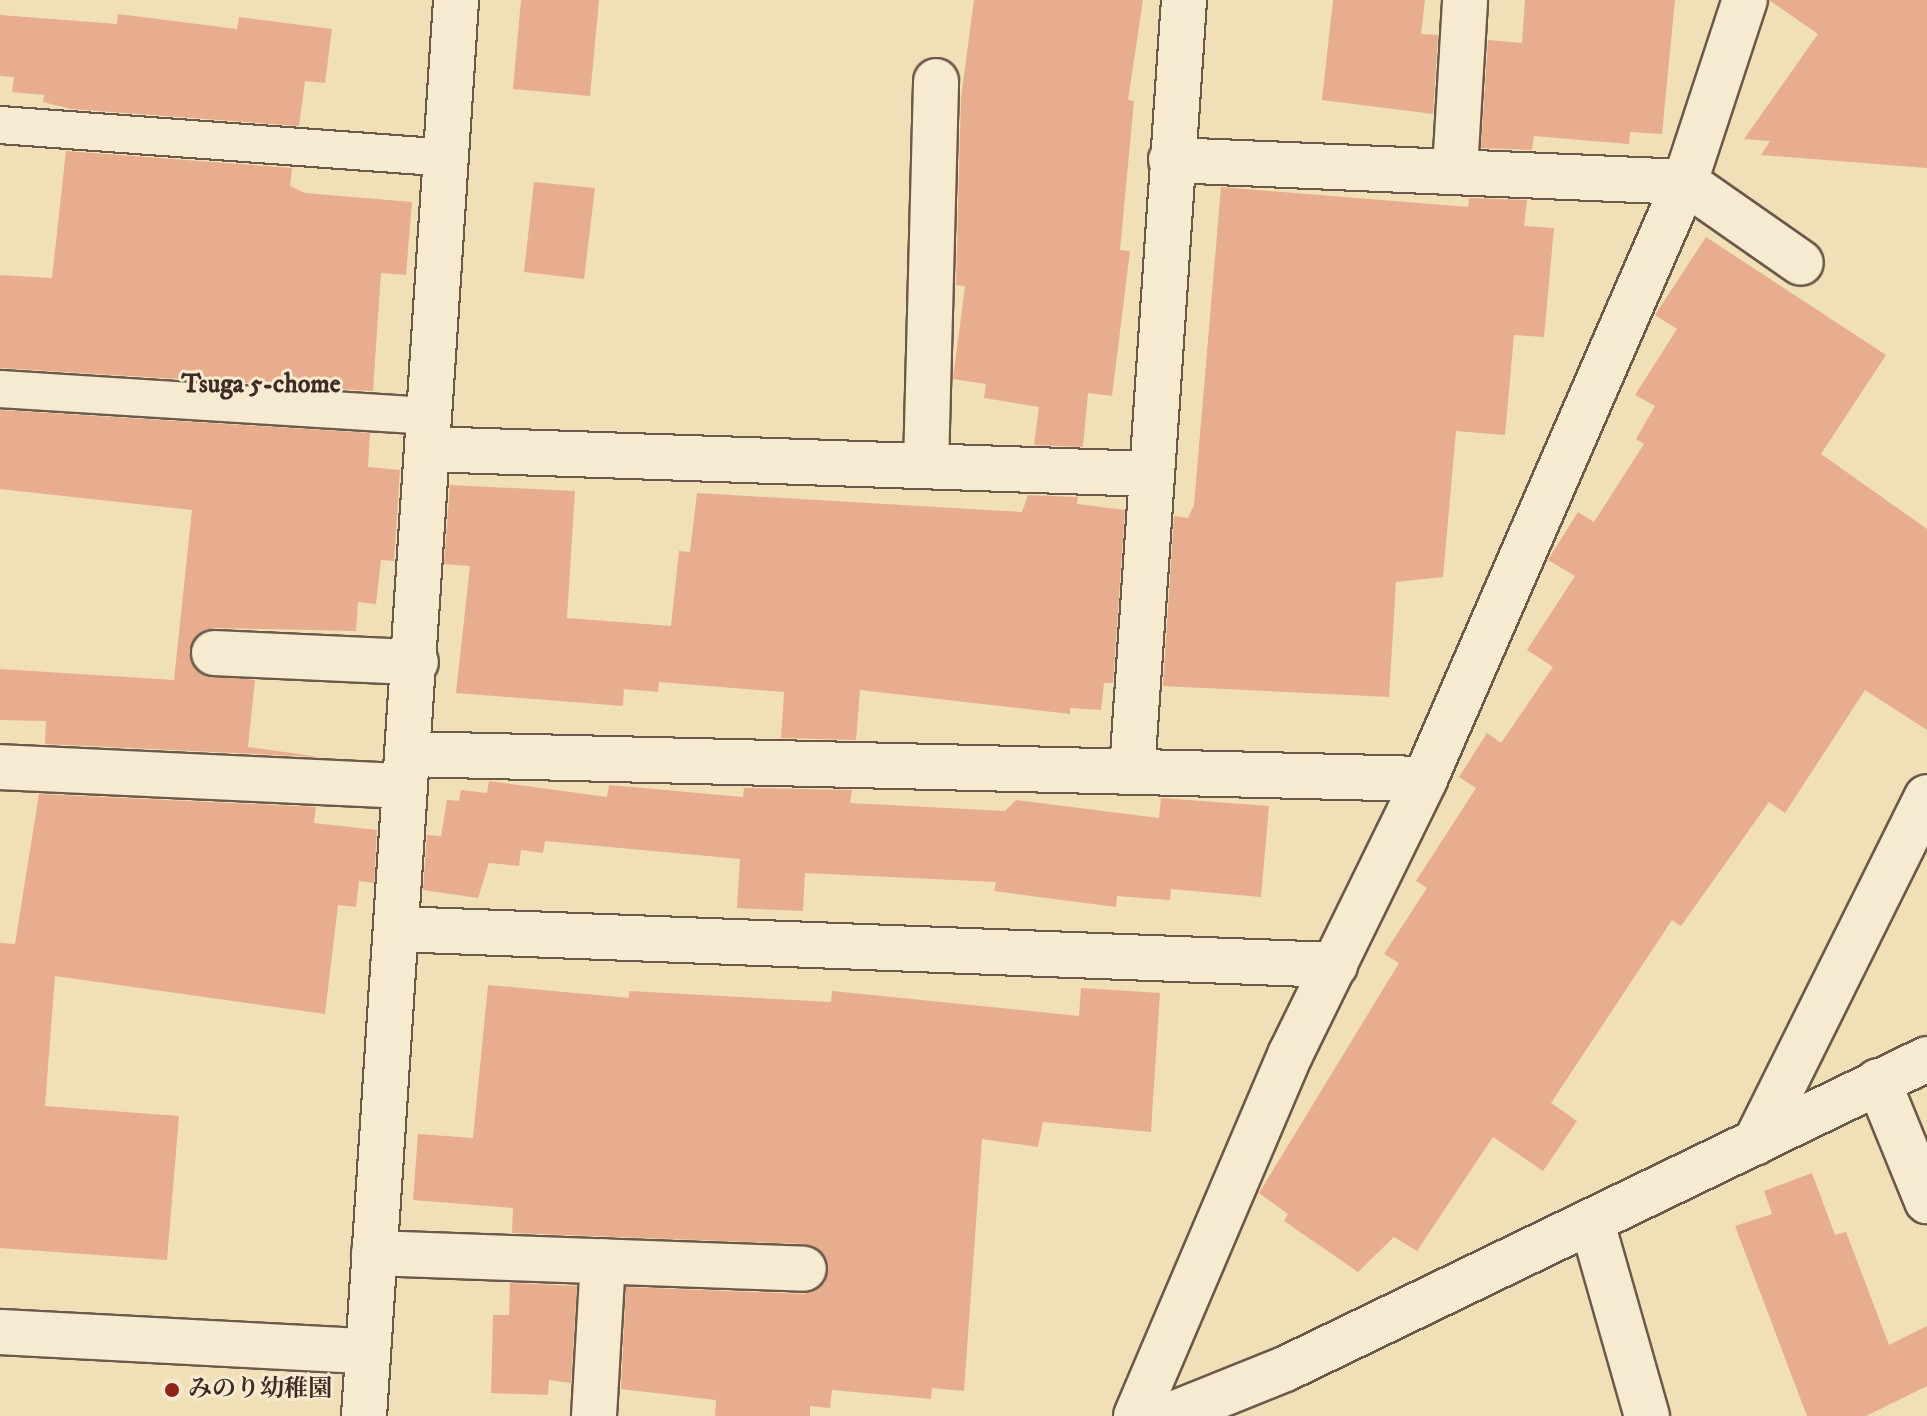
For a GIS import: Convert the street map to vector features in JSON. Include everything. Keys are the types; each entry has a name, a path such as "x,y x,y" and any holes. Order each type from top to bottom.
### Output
{"street":[{"path":"364,1416 416,662 456,0"},
{"path":"1132,771 1149,474 1184,0"},
{"path":"1455,170 1465,0"},
{"path":"1136,1416 1335,965 1425,779 1685,182 1745,0"},
{"path":"926,466 936,81"},
{"path":"1171,160 1685,182 1801,263"},
{"path":"428,433 926,466 1149,474"},
{"path":"214,653 416,662"},
{"path":"0,767 1132,771 1425,779"},
{"path":"1755,1143 1927,797"},
{"path":"396,929 1335,965"},
{"path":"1168,1416 1285,1369 1927,1059"},
{"path":"1878,1081 1927,1201"},
{"path":"1592,1223 1647,1416"},
{"path":"374,1253 804,1269"},
{"path":"594,1416 603,1261"},
{"path":"0,1332 368,1351"}],"lane":[{"path":"0,125 446,158"},
{"path":"0,389 428,433"}],"building":[{"path":"521,0 599,0 590,96 513,89"},
{"path":"974,0 1143,0 1128,100 1134,101 1120,250 1130,251 1112,396 1088,393 1083,447 1034,445 1039,407 984,398 986,384 953,379 965,286 956,285 961,98"},
{"path":"1333,0 1425,0 1421,34 1438,35 1433,114 1322,100"},
{"path":"1525,0 1675,0 1662,134 1630,132 1629,144 1534,136 1532,150 1481,148 1488,40 1522,43"},
{"path":"1769,0 1927,0 1927,168 1761,155 1770,141 1744,139 1818,34"},
{"path":"118,14 237,29 239,17 332,29 325,83 305,81 299,126 71,109 43,102 44,95 12,92 14,77 0,76 0,15 117,24"},
{"path":"66,151 292,168 290,186 305,193 412,202 406,275 381,273 373,391 0,368 0,275 52,278"},
{"path":"534,182 595,188 584,279 524,272"},
{"path":"1221,187 1468,207 1469,198 1527,200 1524,226 1554,228 1544,337 1514,335 1505,435 1456,431 1443,577 1396,582 1389,697 1163,686 1174,516 1188,518 1194,505"},
{"path":"1706,237 1886,355 1821,454 1927,529 1927,730 1865,690 1785,813 1769,802 1681,926 1672,920 1551,1103 1577,1121 1543,1171 1493,1137 1417,1251 1394,1237 1358,1272 1284,1221 1288,1214 1259,1193 1399,963 1384,954 1427,888 1416,881 1476,788 1459,777 1487,733 1501,743 1553,667 1527,650 1575,576 1548,560 1578,512 1594,522 1644,444 1636,439 1655,406 1635,395 1677,329 1655,315"},
{"path":"0,410 370,433 368,467 400,470 394,561 381,560 376,604 358,602 356,631 214,628 202,631 189,651 201,674 255,680 248,747 320,757 45,744 46,721 0,720 0,669 174,680 192,510 0,489"},
{"path":"450,485 575,491 567,618 671,626 679,551 690,552 697,493 1022,512 1028,495 1078,497 1077,504 1125,510 1113,683 1104,683 1101,710 1070,708 1070,714 860,690 856,740 781,738 784,692 659,682 658,692 624,689 623,706 456,693 470,566 444,564"},
{"path":"489,781 607,797 609,785 743,797 744,788 852,790 850,803 1005,811 1016,800 1159,818 1161,798 1269,806 1261,897 1171,889 1170,900 1117,896 1116,907 994,891 996,882 805,873 803,911 737,908 740,859 545,841 543,853 521,850 519,866 489,863 478,898 423,890 427,835 441,836 447,800 459,801 461,790 487,793"},
{"path":"39,794 316,807 314,823 377,830 374,883 359,881 356,907 338,905 325,1014 55,976 45,1106 179,1116 167,1260 0,1248 0,943 15,944"},
{"path":"488,985 629,998 629,991 831,1002 832,991 1079,1016 1081,988 1160,993 1151,1132 1043,1122 1038,1147 982,1139 964,1391 932,1388 931,1399 832,1390 830,1408 810,1406 810,1416 715,1416 716,1400 621,1389 626,1287 804,1294 825,1283 826,1258 805,1244 512,1233 513,1208 413,1200 418,1134 473,1138"},
{"path":"1812,1173 1835,1235 1846,1232 1889,1345 1927,1326 1927,1386 1866,1416 1807,1416 1735,1226 1772,1214 1764,1191"},
{"path":"510,1283 577,1286 571,1383 549,1380 548,1395 491,1393 493,1315 509,1315"}],"place":[{"name":"みのり幼稚園","path":"172,1390"}],"district":[{"name":"Tsuga 5-chome","path":"261,385"}]}
